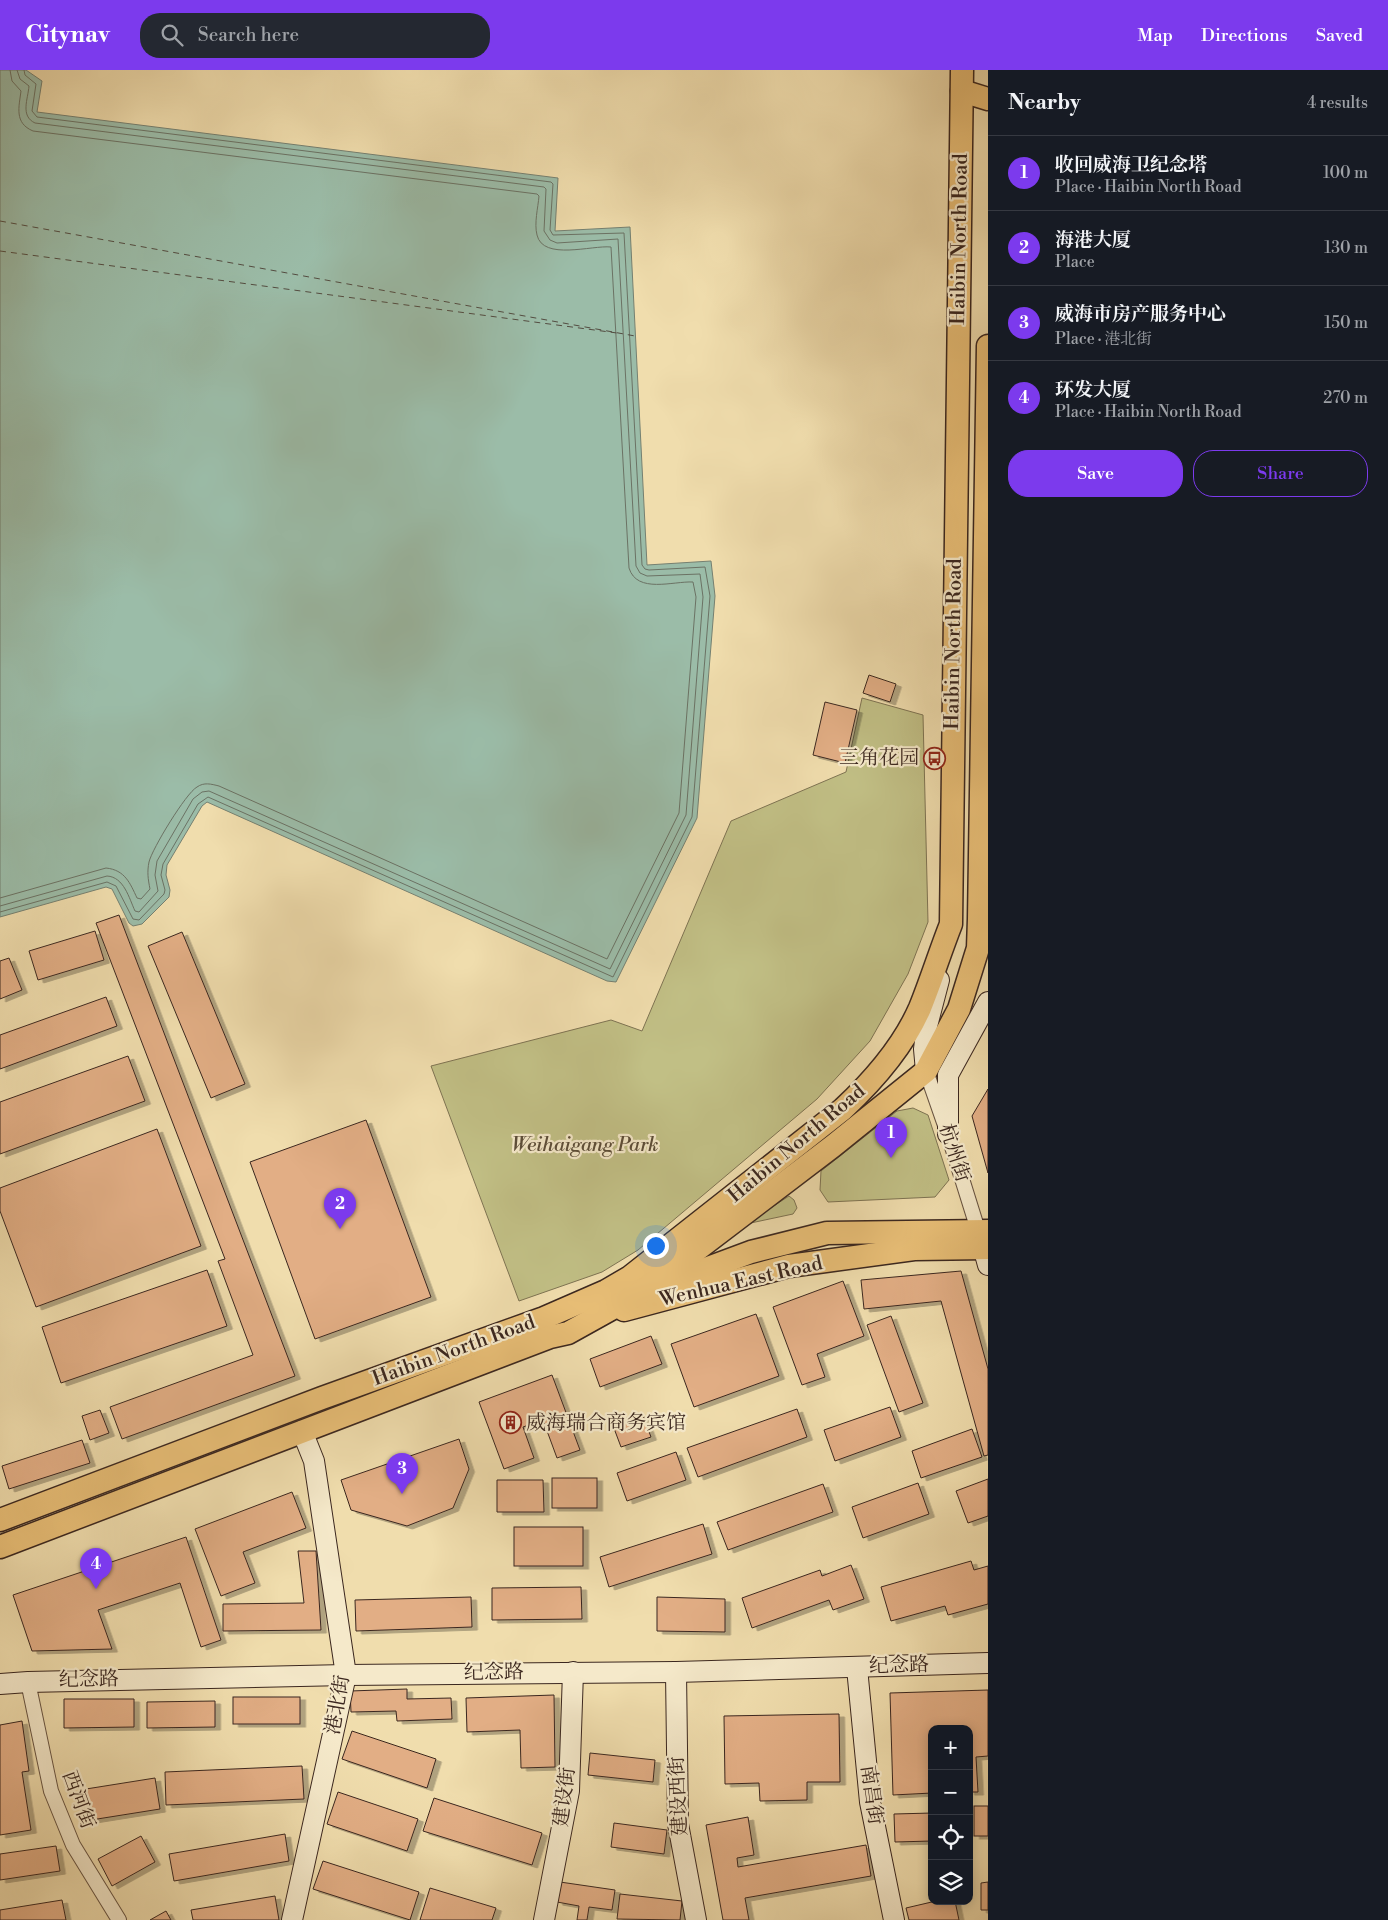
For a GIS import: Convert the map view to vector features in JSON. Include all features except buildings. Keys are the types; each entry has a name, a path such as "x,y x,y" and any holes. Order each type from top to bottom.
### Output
{"main road":[{"path":"962,81 988,86"},
{"path":"962,81 988,99"},
{"name":"Haibin North Road","path":"0,1520 312,1402 555,1313 606,1291 630,1277 843,1108 872,1081 898,1046 919,1009 951,924 962,81"},
{"name":"Haibin North Road","path":"0,1547 302,1431 541,1341 568,1333 640,1293 826,1152 926,1071 959,1009 978,948 986,724 985,613 988,346"},
{"name":"Wenhua East Road","path":"640,1293 751,1252 827,1234 985,1245"},
{"name":"Wenhua East Road","path":"555,1313 595,1318 789,1266 914,1249 985,1245"},
{"path":"606,1291 640,1293"}],"street":[{"path":"985,613 988,647"},
{"path":"926,1071 924,1049 927,1026 938,990 951,924"},
{"path":"948,1134 948,1075 988,1002"},
{"name":"杭州街","path":"926,1071 985,1245"},
{"name":"港北街","path":"292,1920 346,1675 314,1461 302,1431"},
{"name":"纪念路","path":"0,1684 346,1675 676,1672 988,1663"},
{"name":"南昌街","path":"858,1668 870,1802 894,1920"},
{"name":"建设街","path":"544,1920 569,1791 573,1672"},
{"name":"建设西街","path":"676,1672 678,1824 696,1920"},
{"name":"西河街","path":"28,1682 51,1791 74,1845 119,1920"}],"green space":[{"name":"Weihaigang Park","path":"862,698 923,715 928,922 908,974 870,1041 817,1099 638,1250 602,1272 519,1301 431,1066 611,1020 642,1031 731,821 846,772"},
{"path":"913,1108 928,1115 949,1180 935,1197 828,1202 820,1190 821,1171 897,1111"},
{"path":"789,1196 794,1200 797,1208 793,1214 746,1224"}],"water":[{"path":"0,70 26,70 42,81 37,112 558,178 555,231 630,227 647,565 711,561 715,596 697,818 616,982 607,981 207,802 202,806 167,865 166,875 170,890 169,897 142,924 133,926 129,923 112,889 106,887 0,917"}],"ferry route":[{"path":"0,221 635,336"},
{"path":"0,251 617,333"}],"place":[{"name":"三角花园","path":"935,758"},
{"name":"收回威海卫纪念塔","path":"891,1158"},
{"name":"海港大厦","path":"340,1229"},
{"name":"威海瑞合商务宾馆","path":"510,1423"},
{"name":"威海市房产服务中心","path":"402,1494"},
{"name":"环发大厦","path":"96,1589"}]}
